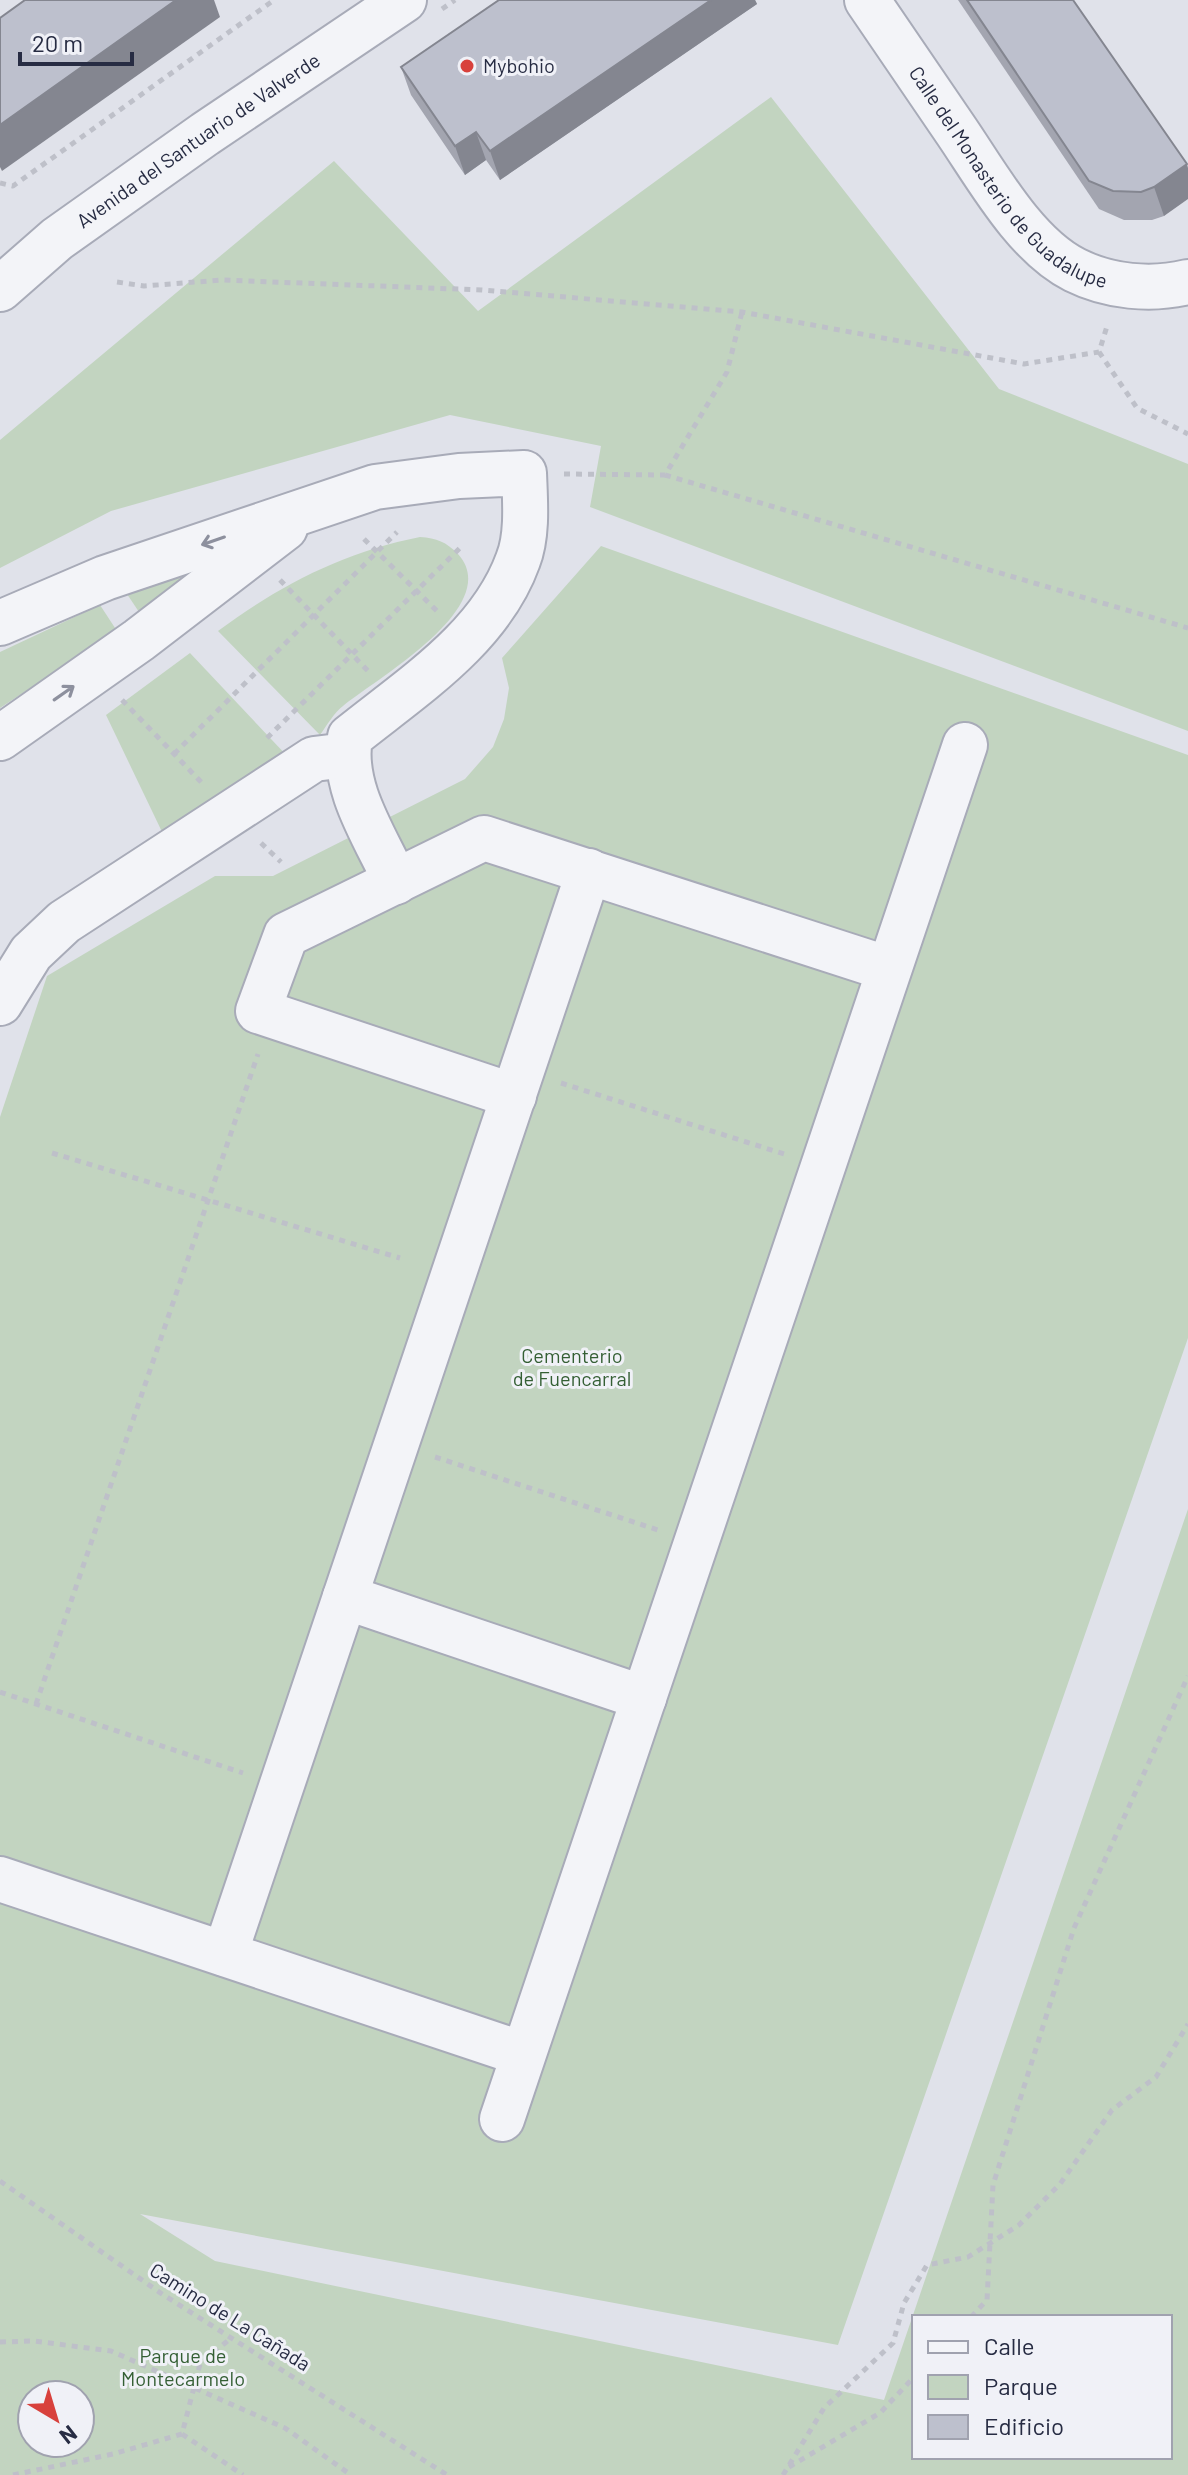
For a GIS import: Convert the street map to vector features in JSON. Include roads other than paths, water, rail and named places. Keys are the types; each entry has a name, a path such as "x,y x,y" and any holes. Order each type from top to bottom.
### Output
{"street":[{"name":"Avenida del Santuario de Valverde","path":"2,282 192,142 404,0"},
{"name":"Calle del Monasterio de Guadalupe","path":"867,0 1000,196 1034,238 1074,270 1120,284 1150,289 1188,282"},
{"path":"0,623 105,578 375,487 459,476 524,473 519,558 497,602 454,654 350,737 347,755 350,784 396,882"},
{"path":"0,738 139,640 313,506"},
{"path":"502,2119 965,745"},
{"path":"0,1003 31,953 64,922 229,811 314,759 347,755"},
{"path":"518,1083 258,1011 286,935 484,838 889,969"},
{"path":"225,1954 589,871"},
{"path":"345,1597 644,1698"},
{"path":"0,1879 523,2054"}],"place":[{"name":"Mybohio","path":"467,66"}],"park label":[{"name":"Cementerio de Fuencarral","path":"572,1368"},
{"name":"Parque de Montecarmelo","path":"183,2368"}]}
